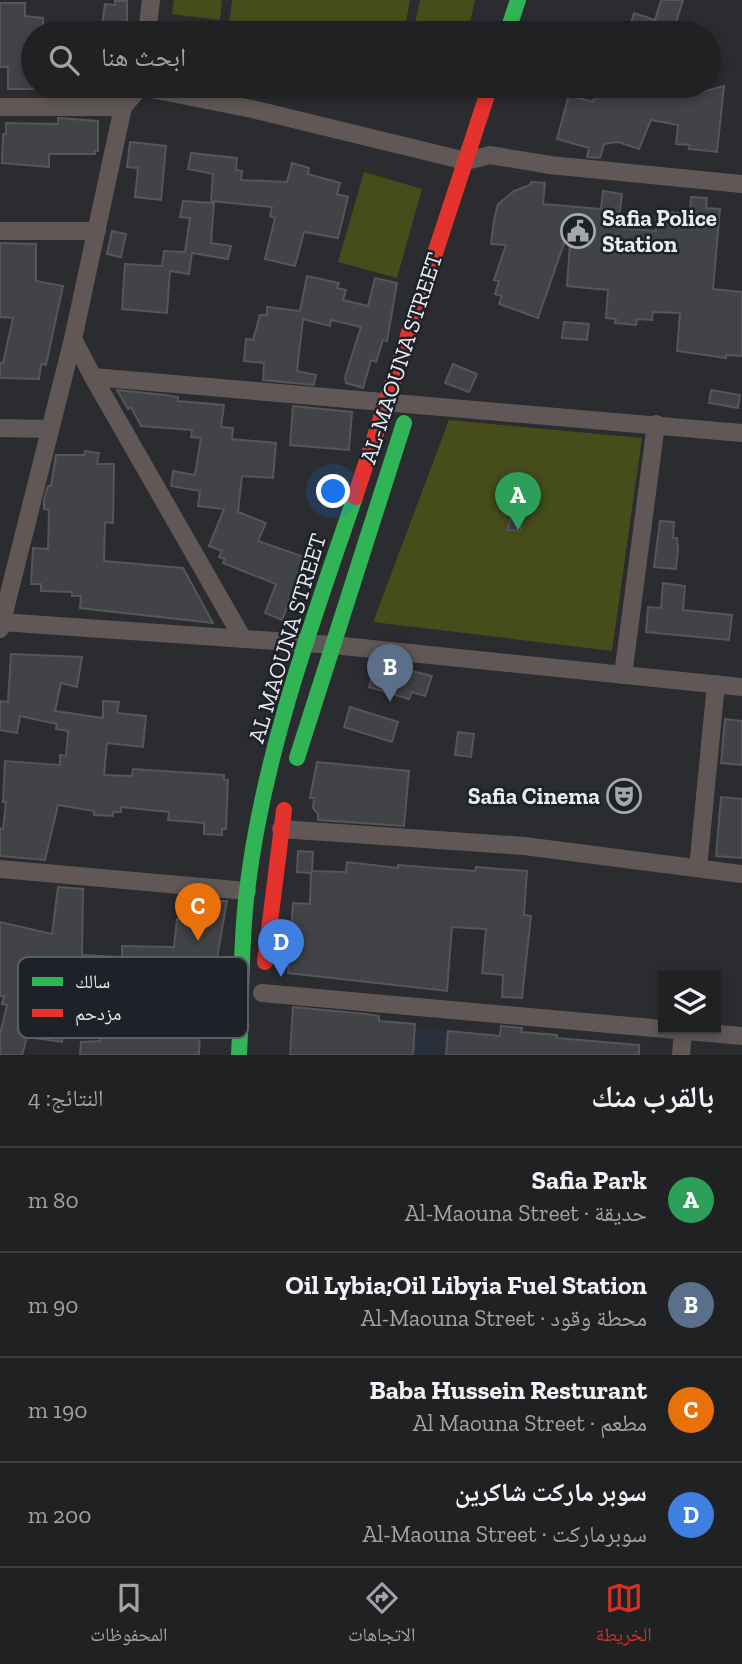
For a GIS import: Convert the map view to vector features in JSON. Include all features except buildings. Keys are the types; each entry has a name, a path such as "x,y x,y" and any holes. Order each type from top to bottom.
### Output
{"highway":[{"path":"511,21 518,0"},
{"name":"AL MAOUNA STREET","path":"244,957 247,891 266,789 305,643 388,403 486,98"},
{"name":"AL-MAOUNA STREET","path":"262,999 281,829 291,784 413,397"}],"street":[{"path":"148,21 151,0"},
{"path":"131,98 123,107 73,339 8,566 1,625 333,645 742,687"},
{"path":"202,98 466,161 490,156 550,165 742,184"},
{"path":"0,107 123,107"},
{"path":"0,231 97,231"},
{"path":"73,339 243,639"},
{"path":"93,377 388,403 413,397 742,433"},
{"path":"623,675 656,424"},
{"path":"0,428 49,429"},
{"path":"698,868 716,684"},
{"path":"281,829 524,846 742,874"},
{"path":"0,869 247,891"},
{"path":"262,999 658,1029"},
{"path":"681,1055 683,1034"},
{"path":"718,1034 742,1036"}],"shaded area":[{"path":"301,1018 532,1036 530,1055 298,1055"}],"green space":[{"path":"174,0 222,0 220,20 172,14"},
{"path":"232,0 410,0 406,21 229,21"},
{"path":"420,0 475,0 471,21 416,21"},
{"path":"364,172 422,189 397,278 338,262"},
{"path":"449,420 642,438 612,651 373,622"}],"traffic: fast":[{"path":"511,21 518,0"},
{"path":"297,758 404,423"},
{"path":"242,957 247,891 264,790 290,691 355,497"},
{"path":"239,1038 239,1055"}],"traffic: jam":[{"path":"355,497 486,98"},
{"path":"265,962 284,810"}],"place":[{"name":"Safia Police Station","path":"578,231"},
{"name":"Safia Park","path":"518,530"},
{"name":"Oil Lybia;Oil Libyia Fuel Station","path":"390,702"},
{"name":"Safia Cinema","path":"624,796"},
{"name":"Baba Hussein Resturant","path":"198,941"},
{"name":"سوبر ماركت شاكرين","path":"281,977"}]}
